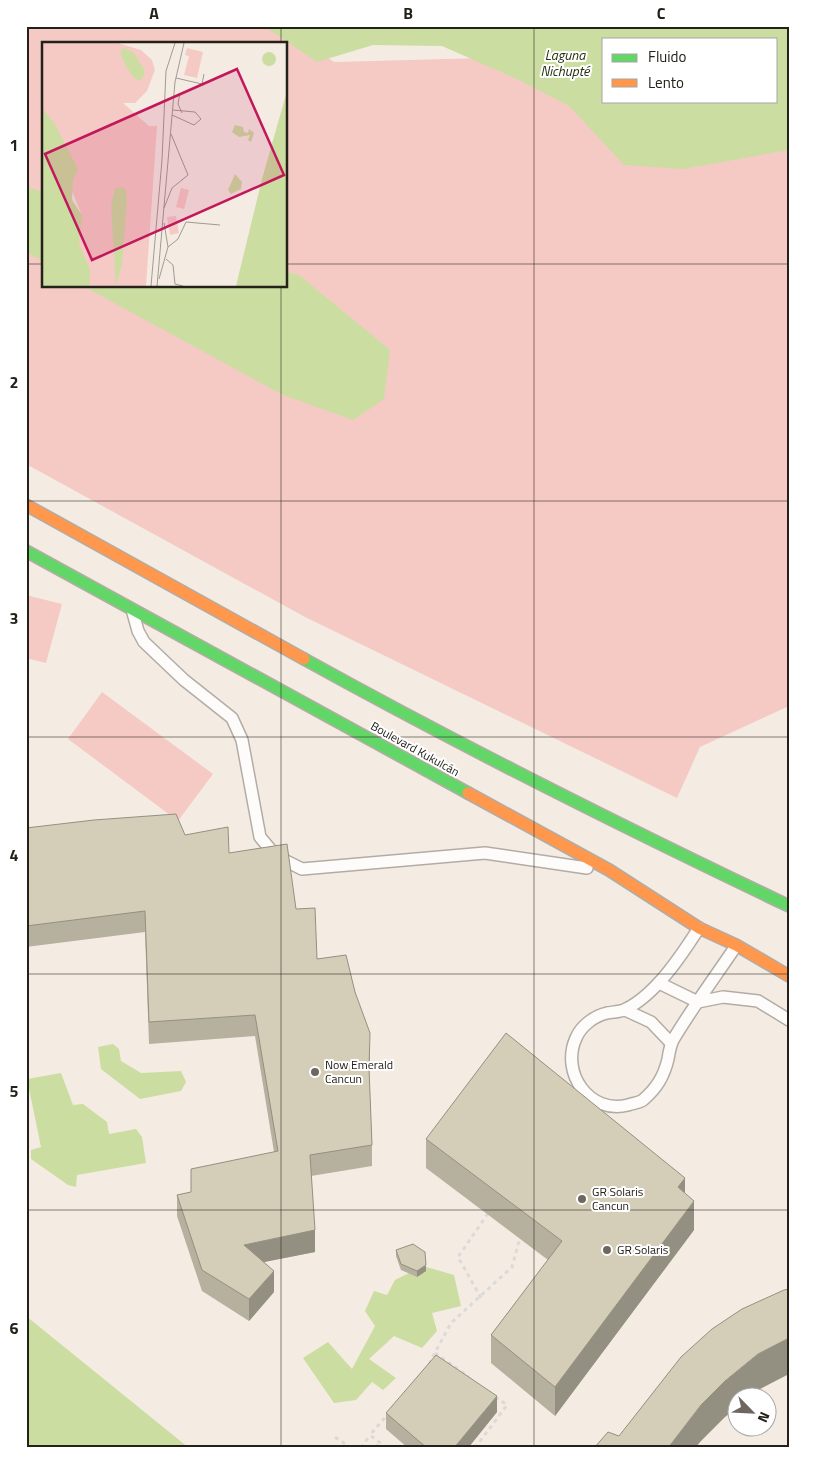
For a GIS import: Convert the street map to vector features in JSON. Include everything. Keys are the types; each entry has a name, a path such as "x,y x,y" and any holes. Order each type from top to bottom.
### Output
{"main road":[{"name":"Boulevard Kukulcán","path":"26,505 446,737 631,831 789,906"},
{"name":"Boulevard Kukulcán","path":"26,551 608,870 699,928 736,946 789,976"}],"lane":[{"path":"26,566 59,569"},
{"path":"132,609 138,631 144,642 184,680 232,718 242,740 260,837 276,856 302,869 485,853 608,870"},
{"path":"699,928 659,983 625,1010 605,1014 589,1021 576,1037 571,1052 571,1068 582,1090 593,1099 609,1106 621,1107 640,1102 658,1085 665,1068 671,1043 736,946"},
{"path":"659,983 698,1002 723,997 758,1001 789,1020"},
{"path":"625,1010 651,1022 671,1043"}],"path":[{"path":"482,1298 458,1257 493,1206"},
{"path":"427,1367 451,1324 482,1298 512,1267 523,1226"},
{"path":"435,1353 475,1382"},
{"path":"475,1448 507,1405 491,1393"},
{"path":"361,1448 370,1434 394,1407"},
{"path":"370,1434 387,1448"},
{"path":"335,1437 351,1448"},
{"path":"376,1448 379,1442"}],"shaded area":[{"path":"26,26 284,26 334,62 557,56 602,99 602,102 789,126 789,706 700,747 677,798 305,617 26,464"},
{"path":"26,595 62,604 46,663 26,658"},
{"path":"102,692 213,774 178,821 68,739"}],"water":[{"name":"Laguna Nichupté","path":"264,26 789,26 789,150 683,169 624,165 569,106 519,80 442,46 373,45 317,62"},
{"path":"26,187 42,191 42,261 26,252"},
{"path":"288,272 299,275 390,350 384,399 353,420 283,395 87,288 288,288"},
{"path":"113,1044 119,1049 121,1061 141,1073 181,1071 186,1082 181,1091 140,1099 101,1069 98,1047"},
{"path":"61,1073 73,1105 83,1104 107,1122 109,1134 136,1129 142,1137 146,1163 77,1175 76,1187 68,1185 31,1159 31,1150 41,1147 27,1079"},
{"path":"423,1266 454,1275 461,1306 432,1313 437,1331 422,1348 394,1336 369,1359 396,1378 383,1390 372,1382 356,1400 334,1403 303,1358 328,1342 352,1369 375,1326 365,1311 374,1291 387,1295 395,1280"},
{"path":"26,1316 189,1448 26,1448"}],"building":[{"name":"Now Emerald Cancun","path":"176,814 185,835 228,827 229,853 287,844 296,909 315,908 317,959 346,955 355,992 370,1033 369,1068 372,1145 310,1155 315,1230 244,1245 274,1271 249,1299 202,1270 177,1195 191,1192 191,1169 278,1151 255,1015 149,1022 145,911 26,926 26,828 94,820"},
{"name":"GR Solaris","path":"506,1033 685,1178 678,1187 694,1201 555,1387 491,1335 562,1241 426,1139"},
{"path":"413,1244 425,1252 426,1265 417,1271 401,1264 396,1250"},
{"path":"789,1289 789,1338 758,1354 725,1381 701,1405 668,1448 594,1448 608,1432 619,1436 681,1357 712,1329 742,1309"},
{"path":"436,1355 497,1396 454,1448 427,1448 386,1413"}],"traffic: fast":[{"path":"26,551 468,793"},
{"path":"304,659 424,724 545,786 789,906"}],"traffic: slow":[{"path":"26,505 304,659"},
{"path":"468,793 609,870 699,928 736,945 789,976"}],"place":[{"name":"Now Emerald Cancun","path":"315,1072"},
{"name":"GR Solaris Cancun","path":"582,1199"},
{"name":"GR Solaris","path":"607,1250"}]}
